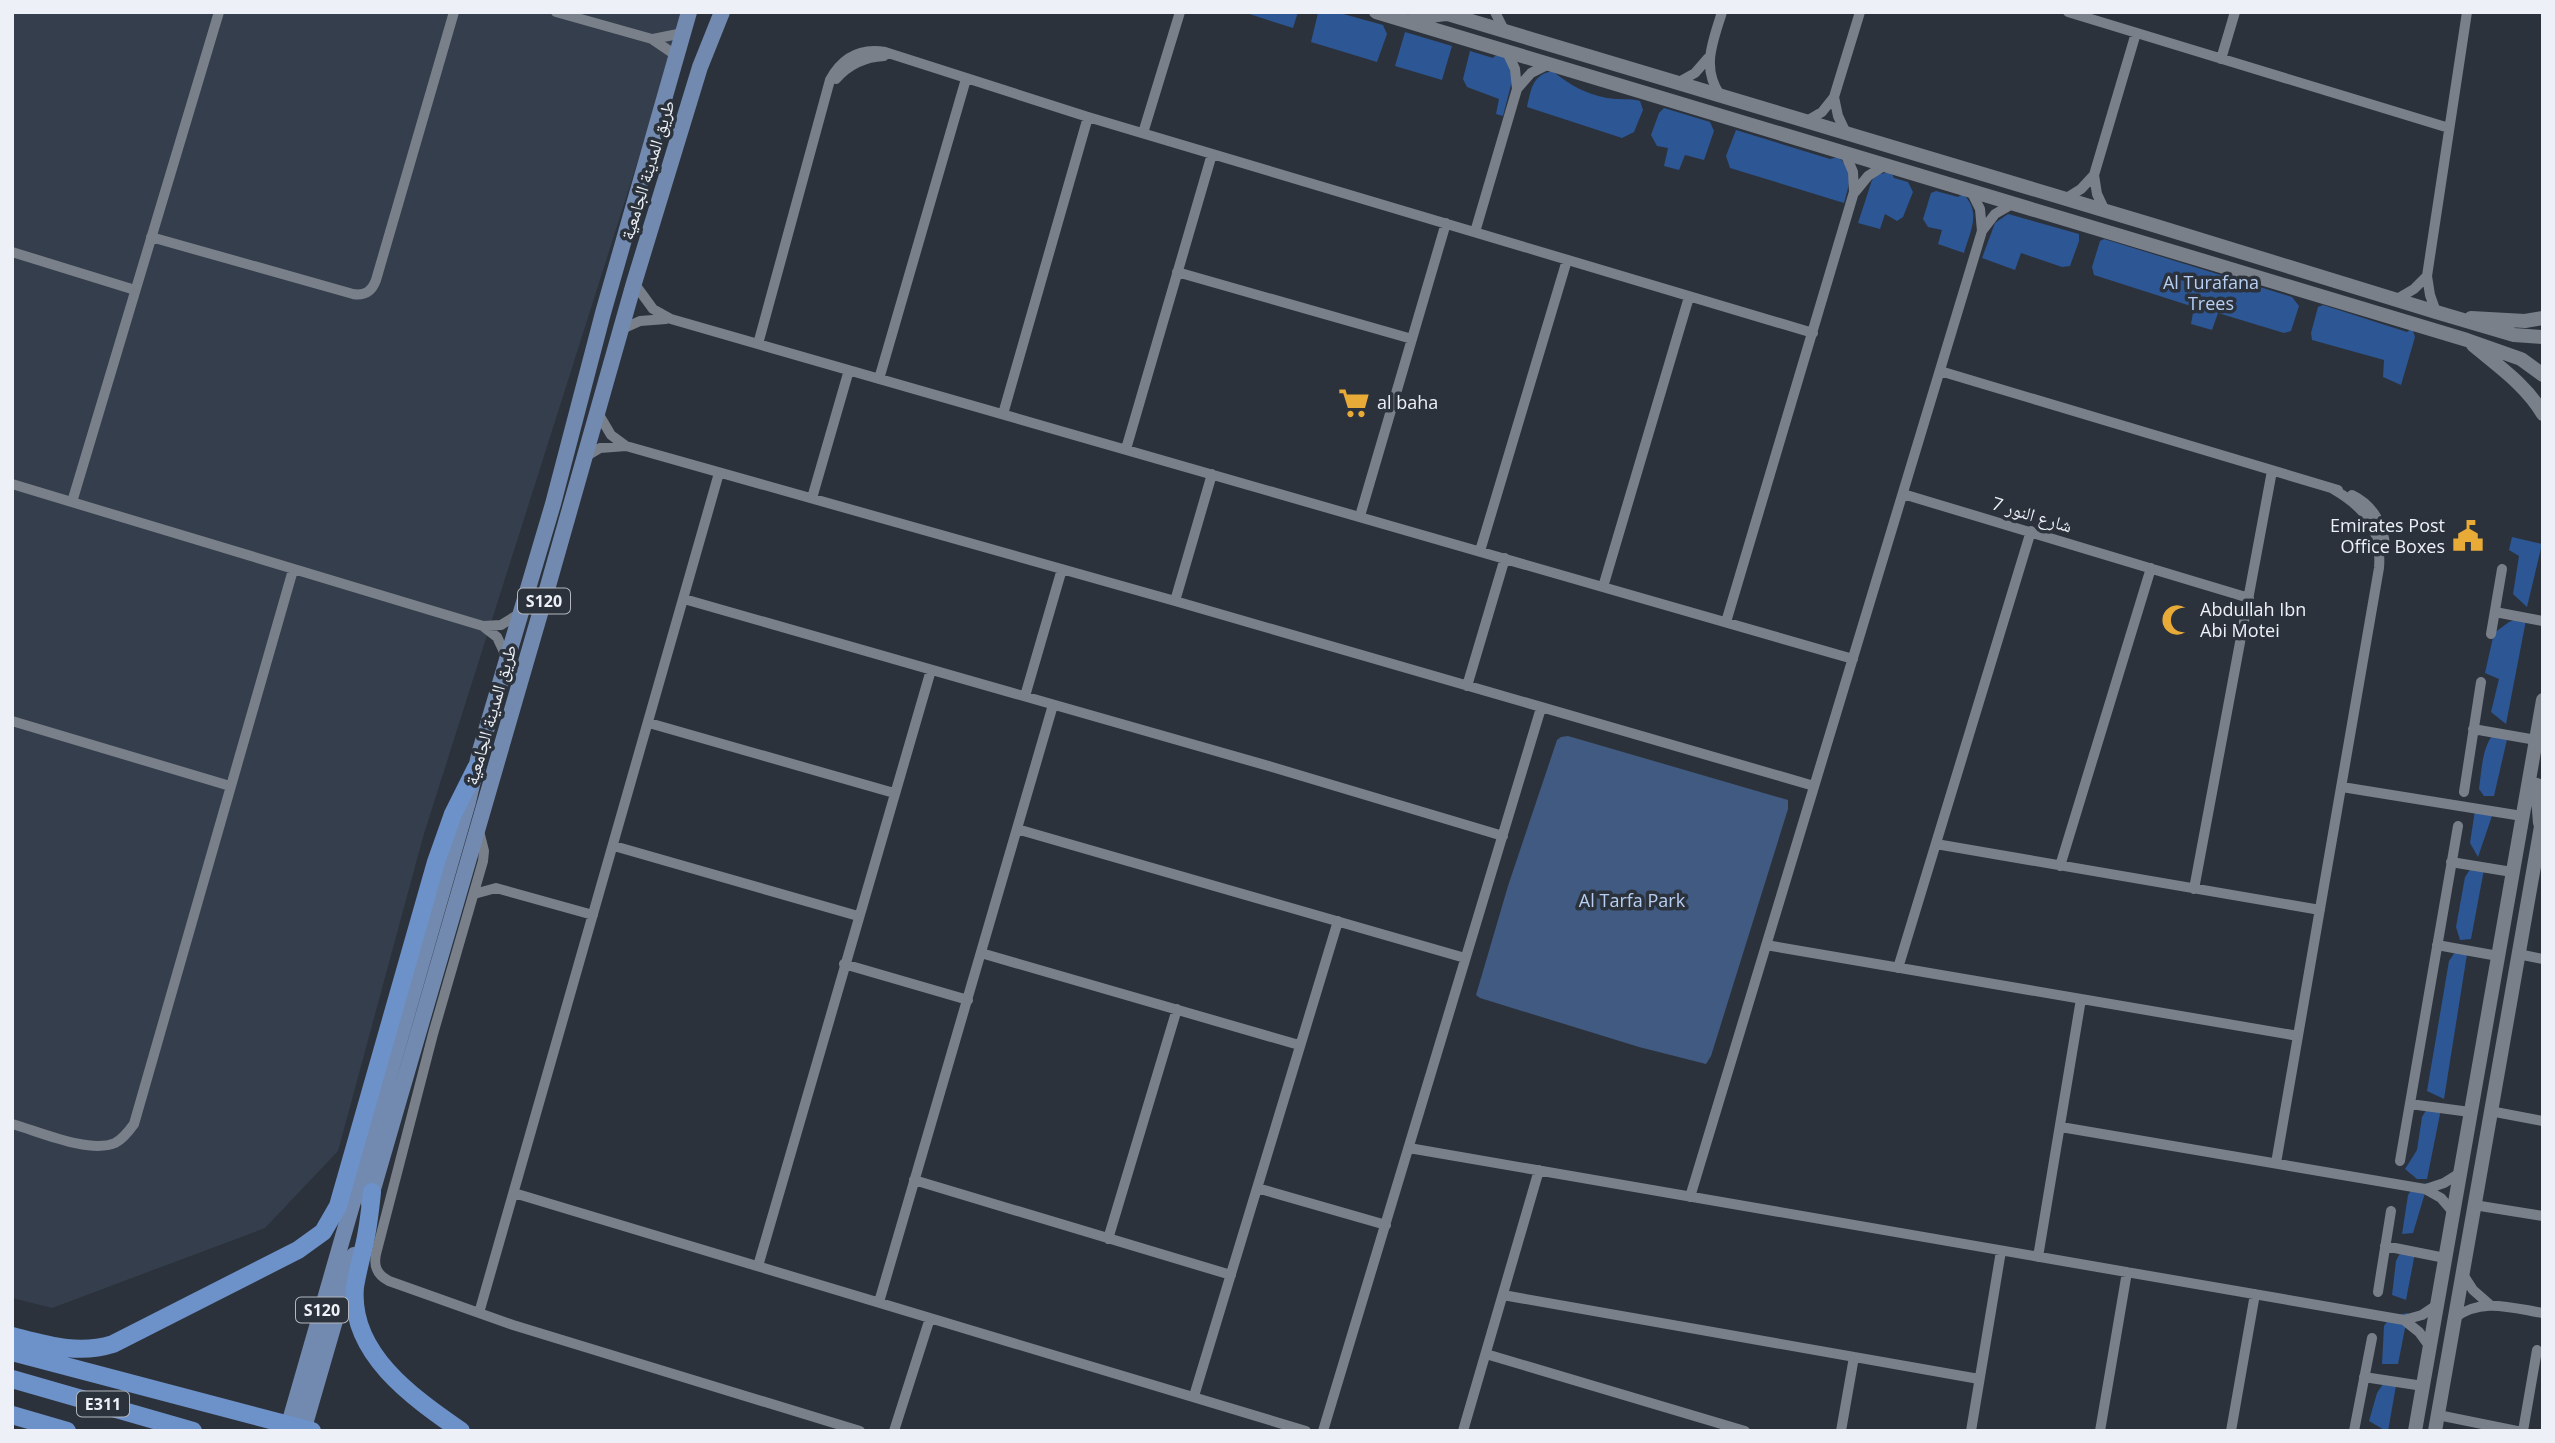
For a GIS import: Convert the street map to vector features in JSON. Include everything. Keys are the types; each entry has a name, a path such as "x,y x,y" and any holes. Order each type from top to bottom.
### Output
{"highway":[{"path":"12,1336 72,1350 113,1345 298,1250 323,1232 338,1206 436,862 453,814 476,768"},
{"path":"364,1191 367,1231 355,1288 360,1327 367,1345 378,1361 416,1397 461,1431"},
{"path":"12,1352 312,1431"},
{"name":"E311","path":"12,1379 193,1431"},
{"name":"E311","path":"12,1415 67,1431"}],"main road":[{"name":"طريق المدينة الجامعية","path":"303,1431 476,768 689,12"},
{"path":"713,12 713,30"},
{"name":"طريق المدينة الجامعية","path":"287,1431 478,827 634,283 700,67 722,12"},
{"path":"1376,12 2467,340 2521,359 2543,375"},
{"path":"1415,12 1434,16 1455,14 2514,335 2543,337"},
{"path":"2096,228 2117,227 2150,234 2154,230 2153,225"},
{"path":"2461,319 2482,317 2525,321 2543,318"},
{"path":"2467,340 2509,374 2543,414"},
{"path":"2415,1431 2543,700"},
{"path":"2435,1431 2518,954 2538,863 2542,825 2537,785 2529,783"},
{"path":"2493,985 2493,1042 2502,1044"}],"street":[{"path":"72,502 219,12"},
{"path":"151,237 353,294 368,293 376,279 454,12"},
{"path":"556,12 652,39 677,56"},
{"path":"1143,133 1180,12"},
{"path":"1495,12 1505,31"},
{"path":"1677,83 1695,73 1708,58 1722,12"},
{"path":"1805,122 1822,112 1834,97 1860,12"},
{"path":"2068,12 2449,128"},
{"path":"2221,59 2235,12"},
{"path":"2437,312 2430,295 2427,276 2467,12"},
{"path":"652,39 683,33"},
{"path":"2105,211 2097,194 2094,175 2136,33"},
{"path":"758,344 835,72 846,58 870,51 885,52 1088,117 1813,334"},
{"path":"1475,232 1517,89 1516,69 1507,51"},
{"path":"1708,58 1711,78 1720,96"},
{"path":"1517,89 1531,73 1550,64"},
{"path":"879,379 966,79"},
{"path":"1834,97 1846,134"},
{"path":"1003,414 1088,117"},
{"path":"1726,622 1854,192 1853,172 1845,153"},
{"path":"1126,449 1212,154"},
{"path":"1854,192 1868,176 1885,165"},
{"path":"2065,198 2081,189 2094,175"},
{"path":"1690,1196 1982,231 1980,209 1971,191"},
{"path":"1982,231 1996,214 2014,203"},
{"path":"1360,516 1446,223"},
{"path":"12,252 135,290"},
{"path":"1480,551 1567,260"},
{"path":"1177,272 1412,339"},
{"path":"2397,299 2414,289 2427,276"},
{"path":"634,283 653,309 671,320 1853,659"},
{"path":"1603,587 1689,297"},
{"path":"620,330 639,321 671,320"},
{"path":"812,498 849,370"},
{"path":"1940,371 2333,489 2358,498 2367,505 2380,523 2385,555 2379,568 2276,1163"},
{"path":"597,410 611,435 626,446 1814,786"},
{"path":"585,457 600,448 626,446"},
{"path":"2194,889 2272,471"},
{"path":"480,1312 719,473"},
{"path":"1175,601 1212,474"},
{"path":"12,484 483,626 501,625 522,611"},
{"name":"شارع النور 7","path":"1903,494 2249,598"},
{"path":"1898,968 2031,531"},
{"path":"1467,687 1505,558"},
{"path":"2060,866 2151,568"},
{"path":"1025,696 1062,569"},
{"path":"2491,634 2502,569"},
{"path":"12,1124 75,1143 103,1146 115,1143 126,1135 134,1124 293,570"},
{"path":"684,599 1272,766 1503,836"},
{"path":"2495,612 2543,621"},
{"path":"483,626 497,637 508,660"},
{"path":"758,1266 930,670"},
{"path":"2464,792 2481,682"},
{"path":"880,1302 1053,705"},
{"path":"1323,1431 1541,708"},
{"path":"13,722 230,786"},
{"path":"649,723 894,793"},
{"path":"2473,729 2536,740"},
{"path":"2342,787 2522,816"},
{"path":"2400,1161 2458,825"},
{"path":"478,827 484,851 481,870 424,1069 374,1263 379,1275 388,1281 513,1325 860,1431"},
{"path":"1017,829 1465,958"},
{"path":"1936,844 2320,910"},
{"path":"614,846 858,916"},
{"path":"2451,862 2512,873"},
{"path":"481,870 496,888"},
{"path":"474,894 496,888 593,915"},
{"path":"1194,1396 1338,921"},
{"path":"1766,945 2298,1036"},
{"path":"2437,945 2498,956"},
{"path":"981,953 1299,1045"},
{"path":"2518,954 2543,959"},
{"path":"844,964 968,1000"},
{"path":"2038,1256 2081,999"},
{"path":"1108,1239 1177,1009"},
{"path":"2410,1104 2470,1112"},
{"path":"2490,1111 2543,1121"},
{"path":"2061,1127 2425,1189 2441,1198 2453,1212"},
{"path":"1409,1148 2404,1320 2422,1315 2437,1305"},
{"path":"1463,1431 1539,1170"},
{"path":"2425,1189 2444,1184 2460,1172"},
{"path":"914,1180 1230,1275"},
{"path":"1257,1188 1385,1226"},
{"path":"514,1192 1306,1431"},
{"path":"2474,1205 2543,1216"},
{"path":"2378,1292 2391,1210"},
{"path":"2385,1246 2445,1258"},
{"path":"1971,1431 2001,1251"},
{"path":"2100,1431 2127,1272"},
{"path":"2462,1273 2473,1290 2489,1304"},
{"path":"2231,1431 2255,1294"},
{"path":"1503,1295 1979,1379"},
{"path":"2454,1318 2474,1307 2489,1304 2543,1313"},
{"path":"894,1431 930,1318"},
{"path":"2404,1320 2419,1332 2430,1347"},
{"path":"2354,1431 2372,1338"},
{"path":"2524,1431 2537,1350"},
{"path":"1486,1354 1745,1431"},
{"path":"1841,1431 1854,1357"},
{"path":"2364,1377 2423,1386"},
{"path":"2438,1415 2517,1431"}],"shaded area":[{"path":"12,12 685,12 423,837 338,1151 265,1228 52,1308 12,1298"}],"green space":[{"path":"1243,12 1298,12 1293,28"},
{"path":"1336,12 1383,25 1387,34 1377,62 1311,42 1318,13"},
{"path":"1405,32 1452,46 1442,80 1395,66"},
{"path":"1470,51 1493,58 1497,54 1504,55 1513,77 1503,116 1496,114 1499,99 1467,87 1463,79"},
{"path":"1552,71 1591,94 1640,101 1643,110 1634,132 1622,138 1527,107 1536,80"},
{"path":"1664,108 1710,122 1714,131 1704,160 1685,155 1679,170 1664,166 1668,148 1657,146 1651,135 1659,113"},
{"path":"1736,130 1830,159 1838,157 1849,173 1844,203 1730,168 1726,156"},
{"path":"1891,172 1894,178 1908,182 1913,192 1903,217 1897,221 1885,214 1880,229 1858,223 1872,180 1879,174"},
{"path":"1936,191 1958,197 1963,194 1969,201 1973,222 1964,253 1938,244 1942,230 1928,227 1923,219 1931,193"},
{"path":"2008,214 2079,234 2070,266 2062,267 2021,253 2015,270 1982,258 1995,223"},
{"name":"Al Turafana Trees","path":"2104,239 2292,297 2299,306 2291,331 2284,333 2218,313 2212,330 2191,324 2194,307 2094,275 2092,267 2100,241"},
{"path":"2323,305 2407,332 2412,328 2415,337 2401,385 2383,377 2384,360 2312,340 2311,333 2318,307"},
{"path":"2512,537 2542,544 2527,607 2513,594 2519,556 2509,550"},
{"path":"2527,615 2506,724 2491,712 2499,679 2485,673 2494,633 2509,622"},
{"path":"2498,729 2508,735 2494,796 2484,796 2479,789 2484,756 2489,741"},
{"name":"Al Tarfa Park","path":"1568,736 1788,800 1788,809 1711,1056 1706,1064 1639,1047 1476,995 1508,886 1557,740"},
{"path":"2475,810 2494,810 2478,857 2470,843"},
{"path":"2485,864 2471,939 2460,940 2456,927 2465,877 2471,868"},
{"path":"2468,948 2444,1099 2427,1091 2449,961 2455,952"},
{"path":"2442,1104 2427,1179 2417,1179 2405,1169 2417,1150 2422,1117 2428,1107"},
{"path":"2428,1183 2413,1233 2402,1234 2408,1195 2414,1186"},
{"path":"2416,1248 2406,1300 2392,1295 2396,1261 2401,1251"},
{"path":"2408,1313 2398,1364 2382,1364 2384,1326 2391,1316"},
{"path":"2397,1380 2386,1431 2369,1421 2377,1393 2383,1384"}],"place":[{"name":"al baha","path":"1354,403"},
{"name":"Emirates Post Office Boxes","path":"2468,536"},
{"name":"Abdullah Ibn Abi Motei","path":"2177,620"}]}
